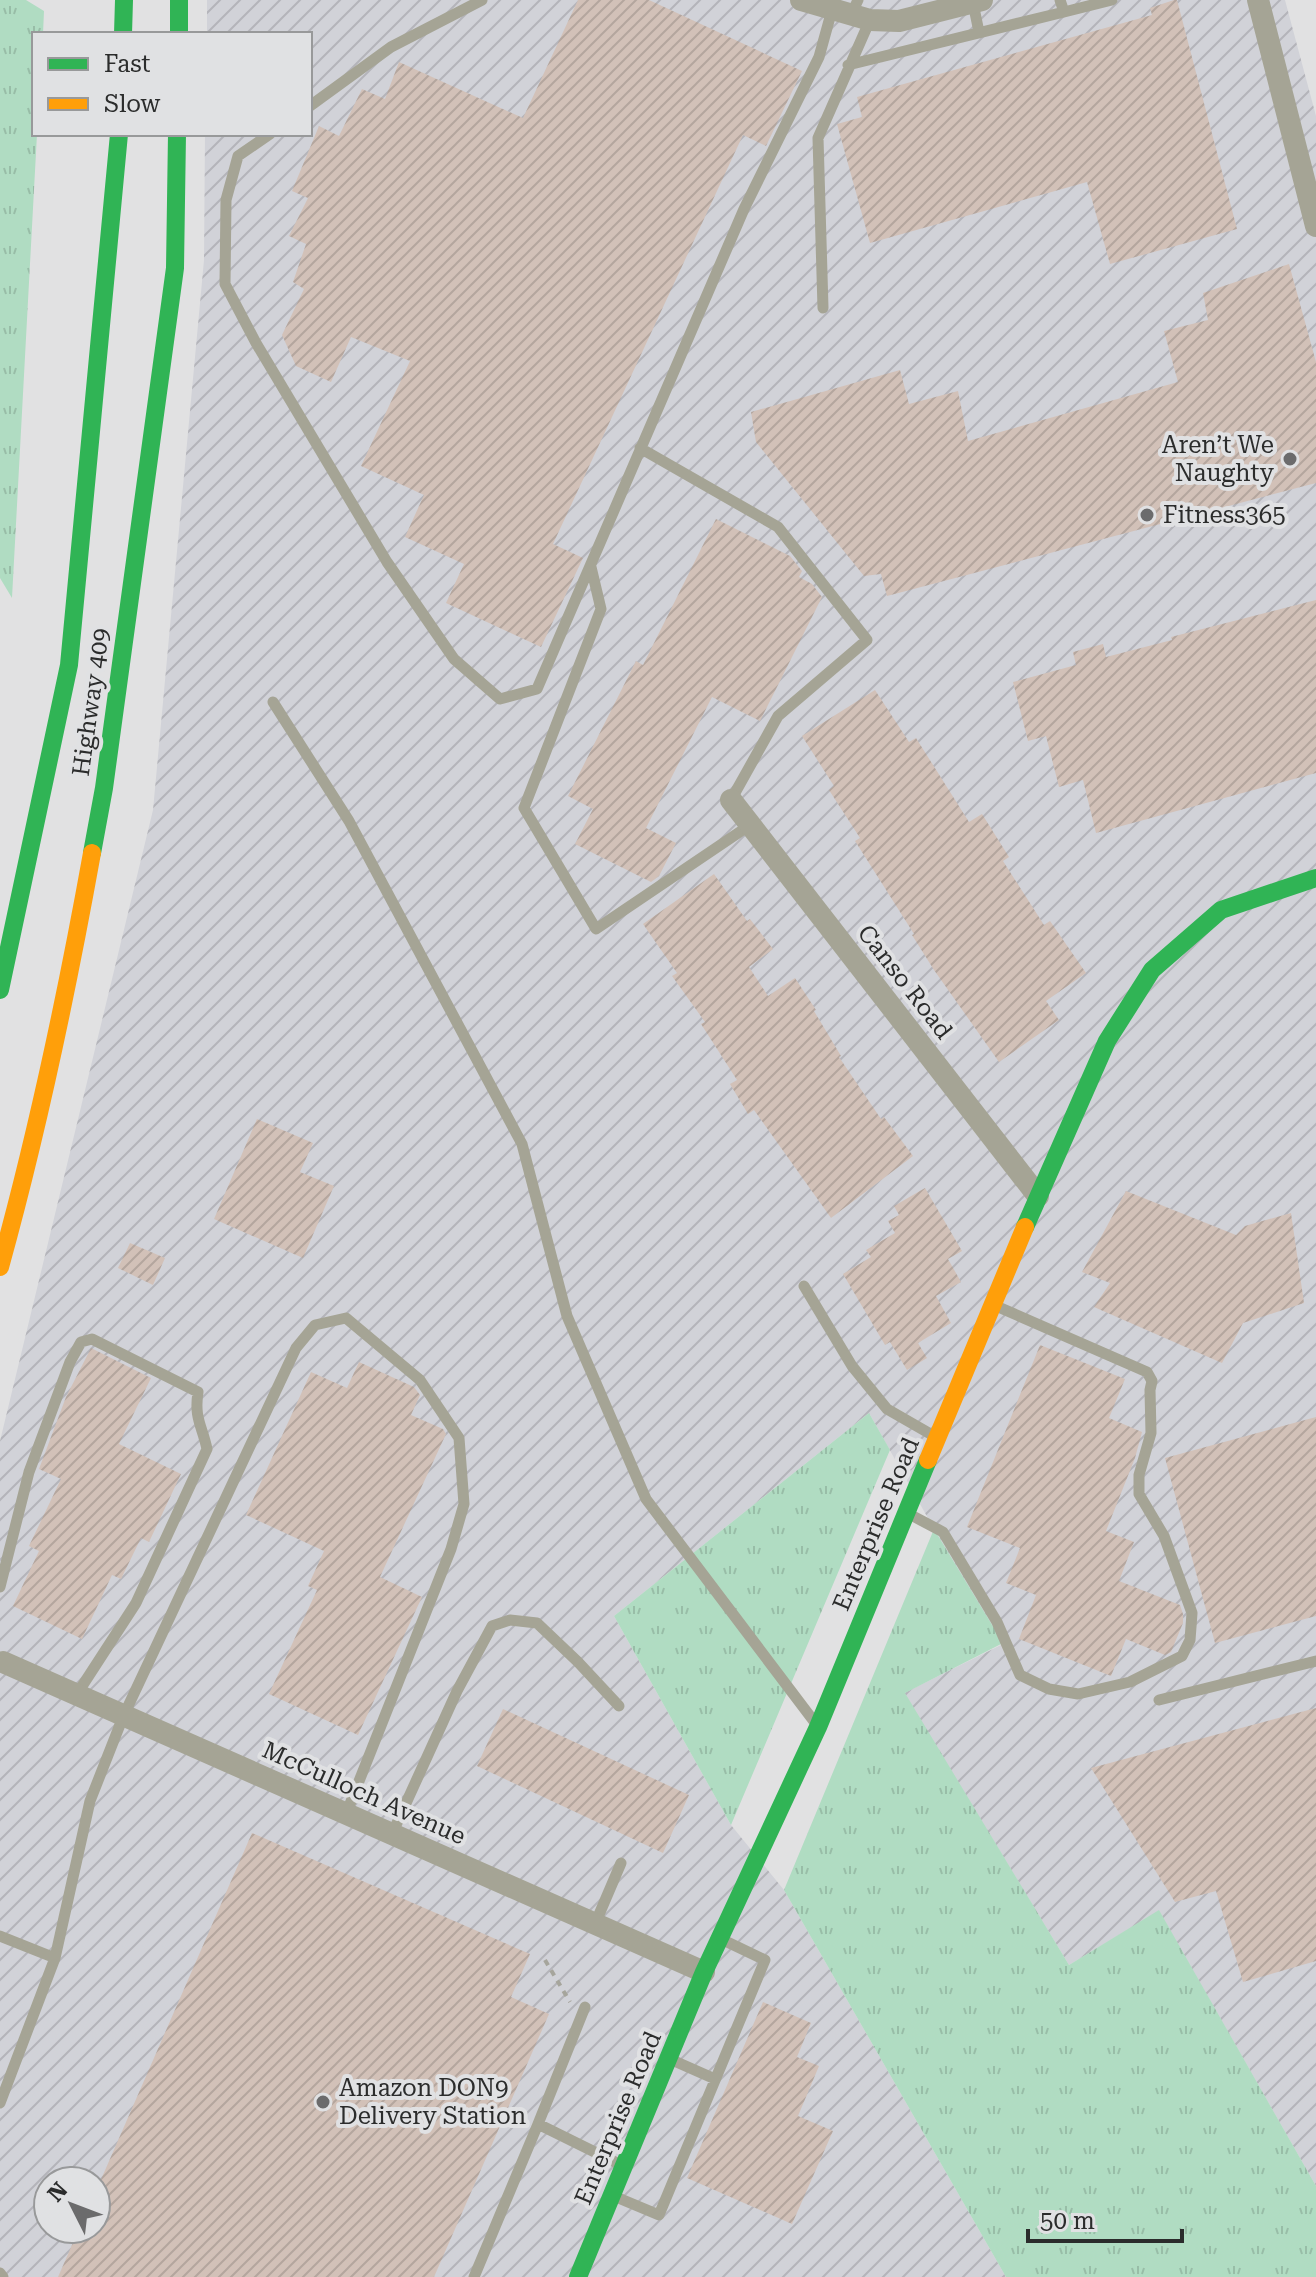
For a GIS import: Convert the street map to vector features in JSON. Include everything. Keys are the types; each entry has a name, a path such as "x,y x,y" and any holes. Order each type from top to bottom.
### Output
{"main road":[{"path":"123,32 124,0"},
{"path":"179,0 179,32"},
{"name":"Highway 409","path":"0,990 69,665 119,136"},
{"name":"Highway 409","path":"0,1267 25,1176 68,988 104,788 175,268 177,136"},
{"name":"Enterprise Road","path":"578,2277 704,1972 818,1727 1038,1196 1107,1041 1152,970 1221,910 1316,878"},
{"path":"3,1290 25,1176"}],"street":[{"path":"801,0 899,21 978,1"},
{"path":"1258,0 1316,226"},
{"name":"Canso Road","path":"731,800 1038,1196"},
{"name":"McCulloch Avenue","path":"2,1655 123,1717 704,1972"}],"lane":[{"path":"312,105 391,47 482,0"},
{"path":"848,65 979,32 1062,6 1112,0"},
{"path":"978,1 979,32"},
{"path":"823,308 818,138 848,65 853,11"},
{"path":"267,136 238,156 226,200 225,284 256,343 387,562 454,659 500,699 537,689 744,209 819,57 853,11"},
{"path":"640,448 778,527 867,640 778,716 731,800"},
{"path":"590,566 601,609 524,808 596,929 750,825"},
{"path":"273,702 349,821 522,1144 567,1316 646,1499 818,1727"},
{"path":"804,1286 852,1366 887,1409 938,1438"},
{"path":"907,1513 943,1532 997,1622 1020,1675 1049,1689 1078,1694 1130,1682 1182,1656 1190,1640 1192,1613 1164,1536 1139,1494 1139,1475 1151,1433 1152,1381 1147,1372 993,1305"},
{"path":"0,2103 55,1958 90,1801 123,1717 296,1348 315,1325 346,1318 420,1380 459,1438 464,1504 451,1549 346,1814"},
{"path":"0,1587 29,1472 70,1362 81,1342 92,1339 198,1392 198,1424 207,1449 136,1603 77,1694"},
{"path":"392,1834 457,1691 492,1626 510,1620 537,1623 619,1706"},
{"path":"1159,1700 1316,1661"},
{"path":"595,1924 621,1863"},
{"path":"0,1936 55,1958"},
{"path":"612,2195 659,2215 765,1960 720,1938"},
{"path":"474,2277 585,2007"},
{"path":"668,2059 715,2079"},
{"path":"538,2124 624,2166"}],"path":[{"path":"545,1960 580,2019"}],"shaded area":[{"path":"207,0 1285,0 1316,116 1316,2186 1159,1911 1069,1965 904,1693 1003,1644 869,1413 614,1616 731,1825 784,1890 1006,2277 0,2277 0,1441 153,810 204,260 205,136 312,136 312,32 207,32"}],"green space":[{"path":"0,0 26,0 44,11 43,32 32,32 32,136 37,136 12,598 0,578"},
{"path":"869,1413 890,1450 731,1825 614,1616"},
{"path":"934,1529 1003,1643 905,1693 1069,1965 1159,1910 1316,2186 1316,2277 1006,2277 784,1890"}],"building":[{"path":"578,0 649,0 802,71 766,146 743,135 553,544 583,558 541,647 446,603 464,564 405,537 424,495 361,466 410,361 351,337 331,382 296,366 282,335 304,289 293,282 306,244 289,236 308,198 292,191 319,126 339,136 362,89 385,99 399,62 523,118"},
{"path":"1177,0 1237,229 1110,264 1087,182 870,243 837,124 862,117 857,97 1152,15 1150,8"},
{"path":"1289,264 1316,362 1316,483 887,596 881,574 864,576 756,442 751,412 900,370 909,404 958,391 968,441 1178,382 1164,331 1208,320 1203,293"},
{"path":"716,519 790,556 802,571 799,577 812,584 822,597 760,721 712,697 646,828 676,843 659,876 651,882 575,844 593,809 568,796 636,661 643,665"},
{"path":"1316,600 1316,773 1096,833 1083,780 1059,787 1046,736 1028,741 1013,682 1076,665 1073,652 1103,644 1106,657"},
{"path":"875,690 909,742 916,738 969,822 982,814 1009,857 1003,861 1044,925 1050,921 1086,973 1046,1001 1059,1020 999,1062 934,970 855,841 860,838 829,790 834,786 802,736"},
{"path":"714,874 747,921 750,919 773,949 749,967 768,996 795,978 816,1010 839,1057 881,1119 884,1117 913,1156 831,1218 754,1110 748,1114 730,1084 737,1080 701,1024 705,1022 672,976 677,973 643,924"},
{"path":"257,1119 313,1143 300,1172 334,1186 303,1258 214,1219"},
{"path":"925,1188 962,1251 948,1259 961,1282 936,1296 951,1323 918,1343 927,1358 907,1370 890,1342 885,1345 843,1274 871,1257 866,1250 895,1233 888,1221 899,1215 894,1206"},
{"path":"1126,1191 1236,1235 1245,1226 1291,1213 1304,1303 1243,1323 1222,1363 1094,1307 1110,1283 1082,1272"},
{"path":"130,1243 165,1258 153,1285 118,1268"},
{"path":"1040,1345 1125,1379 1109,1418 1142,1432 1106,1531 1134,1542 1119,1581 1180,1605 1183,1614 1183,1623 1171,1652 1165,1655 1126,1639 1111,1676 1019,1639 1036,1595 1006,1583 1020,1548 967,1527"},
{"path":"91,1348 151,1378 119,1444 181,1474 149,1542 141,1538 121,1579 112,1575 82,1639 13,1606 39,1551 29,1546 61,1479 39,1469 66,1397"},
{"path":"359,1362 414,1387 420,1395 411,1415 443,1429 446,1434 380,1577 422,1597 358,1735 269,1694 317,1590 308,1586 324,1551 246,1515 311,1372 347,1388"},
{"path":"1316,1417 1316,1616 1215,1643 1165,1458"},
{"path":"1316,1708 1316,1961 1243,1982 1216,1891 1175,1902 1091,1768"},
{"path":"503,1709 689,1795 663,1853 477,1766"},
{"name":"Amazon DON9 Delivery Station","path":"252,1833 530,1954 511,1997 549,2014 434,2277 58,2277 72,2245 112,2245 112,2165 107,2165"},
{"path":"763,2002 811,2023 797,2057 819,2066 798,2116 833,2131 792,2224 687,2178"}],"traffic: fast":[{"path":"123,32 124,0"},
{"path":"179,0 179,32"},
{"path":"0,990 69,665 119,136"},
{"path":"92,853 104,788 175,268 177,136"},
{"path":"1025,1227 1107,1041 1152,970 1221,910 1316,878"},
{"path":"578,2277 704,1972 818,1727 928,1460"}],"traffic: slow":[{"path":"0,1267 51,1061 92,853"},
{"path":"928,1460 1025,1227"}],"place":[{"name":"Aren’t We Naughty","path":"1290,459"},
{"name":"Fitness365","path":"1147,515"},
{"name":"Amazon DON9 Delivery Station","path":"323,2102"}]}
